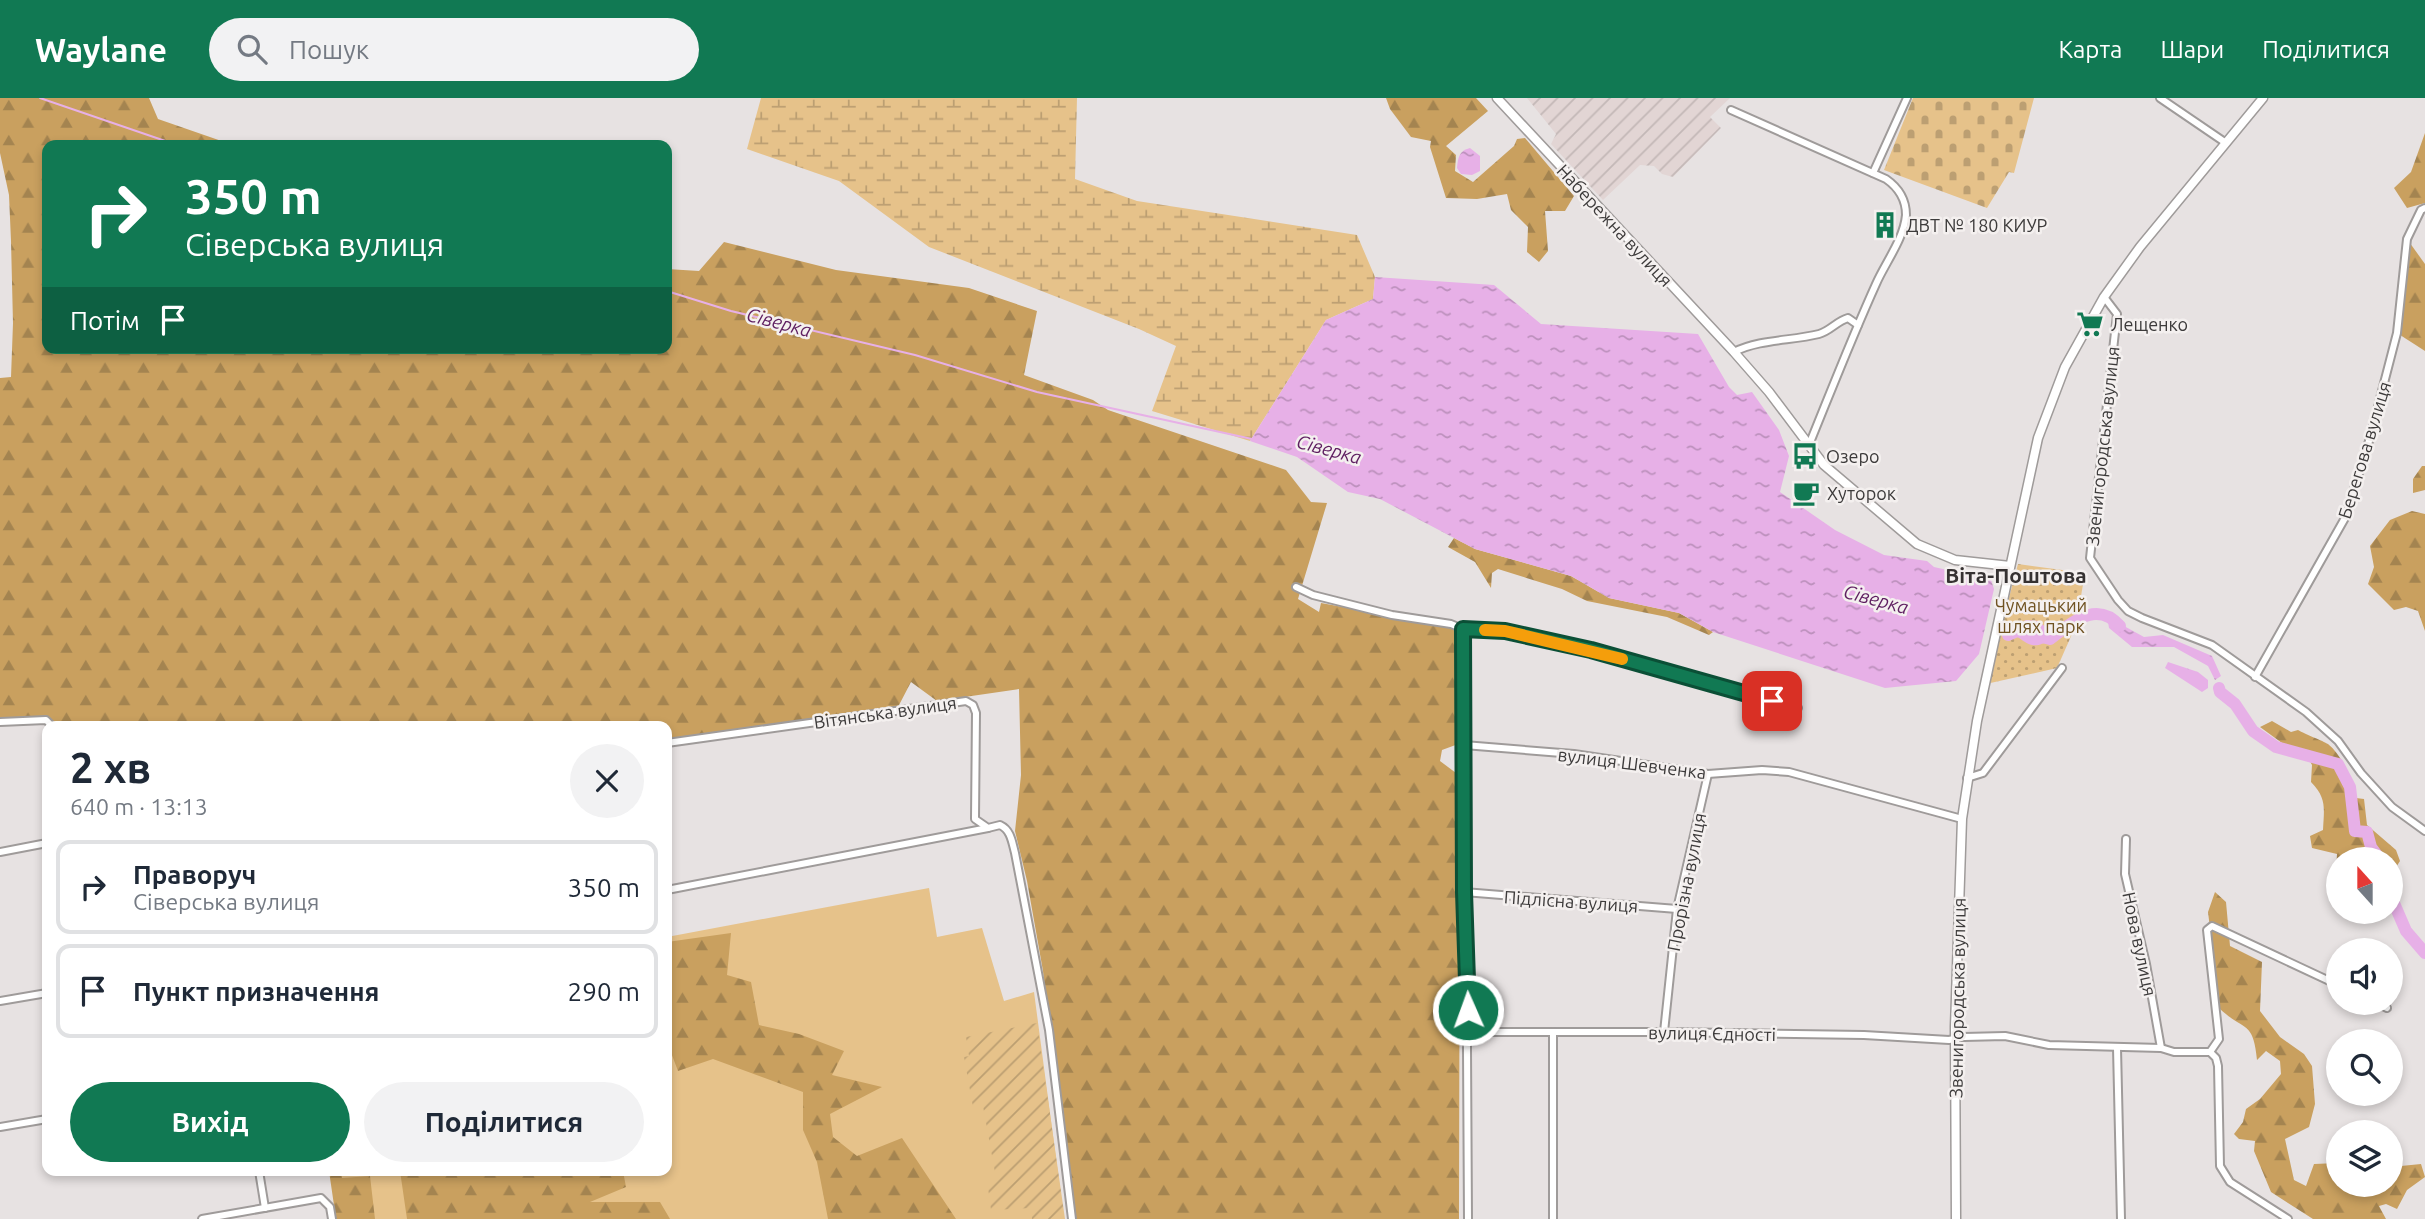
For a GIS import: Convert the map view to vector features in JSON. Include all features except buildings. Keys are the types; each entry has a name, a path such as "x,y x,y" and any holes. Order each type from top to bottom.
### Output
{"street":[{"name":"Набережна вулиця","path":"1497,98 1734,352 1831,472 1917,544 1955,561 2010,566"},
{"path":"1873,173 1907,98"},
{"path":"2160,98 2226,143"},
{"name":"Звенигородська вулиця","path":"1956,1219 1955,1038 1962,819 1967,778 2031,464 2046,415 2070,356 2105,296 2135,254 2263,98"},
{"path":"1731,110 1873,173 1898,188 1904,200 1906,216 1902,230 1858,325 1809,445"},
{"name":"Берегова вулиця","path":"2255,677 2345,518 2369,441 2397,333 2406,239 2421,210 2425,208"},
{"name":"Звенигородська вулиця","path":"2105,296 2117,314 2090,558 2128,611 2205,642 2255,677"},
{"path":"1734,352 1749,345 1823,333 1848,318 1858,325"},
{"path":"1296,586 1313,595 1378,612 1451,624 1463,629 1505,631 1591,650 1798,708"},
{"path":"1463,629 1468,1219"},
{"path":"1967,778 1983,773 2062,668"},
{"path":"2255,677 2312,716 2338,741 2361,774 2392,807 2425,831"},
{"name":"Вітянська вулиця","path":"672,742 966,701 974,705 976,713 975,819 988,828"},
{"path":"0,722 48,721"},
{"name":"вулиця Шевченка","path":"1464,744 1574,754 1708,774 1762,770 1789,772 1962,819"},
{"name":"Прорізна вулиця","path":"1664,1032 1677,909 1708,774"},
{"path":"672,889 1000,825 1005,828 1015,853 1049,1030 1072,1219"},
{"name":"Нова вулиця","path":"2126,839 2125,874 2146,964 2161,1048"},
{"path":"0,852 42,844"},
{"name":"Підлісна вулиця","path":"1464,892 1677,909"},
{"path":"2210,1052 2219,1038 2207,930 2212,926 2326,979"},
{"path":"0,1001 42,994"},
{"name":"вулиця Єдності","path":"1468,1032 1664,1032 1955,1038"},
{"path":"1553,1032 1553,1219"},
{"path":"1955,1038 2006,1036 2049,1045 2210,1052 2216,1058 2218,1066 2220,1166 2223,1175 2288,1219"},
{"path":"2117,1048 2121,1219"},
{"path":"0,1127 42,1120"},
{"path":"260,1176 265,1208"},
{"path":"202,1219 321,1198 330,1208 332,1219"}],"shaded area":[{"path":"1527,98 1730,98 1710,117 1721,128 1673,177 1662,174 1654,166 1640,165 1603,200 1551,144 1556,134"}],"green space":[{"path":"0,98 149,98 158,119 219,140 42,140 42,354 672,354 672,269 699,271 724,242 836,270 969,288 1037,311 1024,375 1093,400 1108,410 1286,470 1311,502 1327,503 1298,599 1319,612 1321,603 1451,627 1464,639 1461,743 1442,750 1440,761 1460,776 1459,1219 1070,1219 1043,971 1015,831 1021,775 1019,689 937,701 911,682 898,707 672,740 672,721 42,721 42,725 0,724 0,378 11,377 13,323 9,195 0,153"},
{"path":"761,98 1077,98 1075,179 1137,201 1357,235 1375,277 1373,299 1326,320 1250,441 1152,411 1176,346 929,247 839,181 747,149"},
{"path":"1386,98 1476,98 1488,111 1446,146 1456,155 1455,171 1473,182 1514,146 1517,139 1525,138 1574,196 1565,211 1545,211 1548,251 1539,262 1527,252 1528,227 1511,210 1507,194 1477,199 1446,198 1430,147 1431,141 1411,137 1390,109"},
{"path":"1913,98 2034,98 2014,173 2009,172 1987,208 1884,170"},
{"path":"2425,133 2425,203 2407,208 2394,188 2411,172"},
{"path":"2407,239 2425,264 2425,351 2397,333"},
{"path":"2422,466 2425,466 2425,490 2413,493 2413,479"},
{"path":"2412,511 2425,514 2425,631 2418,611 2406,607 2394,610 2368,584 2374,567 2370,546 2390,520"},
{"path":"1454,538 1475,549 1571,576 1609,598 1679,613 1713,632 1709,635 1667,617 1587,601 1562,589 1498,569 1492,573 1491,588 1475,562 1448,547"},
{"name":"Чумацький шлях парк","path":"2018,564 2085,573 2076,625 2057,668 1986,684"},
{"path":"2272,721 2291,732 2298,730 2334,749 2343,762 2356,798 2364,799 2367,825 2393,847 2326,847 2326,851 2312,848 2310,836 2323,830 2324,816 2320,793 2311,782 2312,765 2304,750 2282,743 2260,727"},
{"path":"929,888 937,937 982,928 1004,1001 1034,992 1064,1219 340,1219 333,1176 672,1176 672,936"},
{"path":"2215,892 2226,902 2230,946 2262,962 2260,1011 2280,1037 2304,1054 2312,1066 2315,1104 2309,1127 2285,1139 2294,1180 2306,1186 2314,1164 2326,1164 2326,1197 2403,1197 2403,1166 2421,1164 2425,1177 2407,1190 2397,1209 2386,1204 2379,1206 2386,1219 2313,1219 2271,1192 2254,1151 2255,1141 2239,1139 2234,1134 2243,1122 2246,1109 2260,1099 2281,1074 2280,1061 2266,1051 2257,1060 2250,1032 2220,1009 2208,912"},
{"path":"731,933 727,975 751,982 759,1025 799,1034 844,1051 832,1075 882,1087 830,1114 833,1137 857,1156 902,1138 956,1219 828,1219 817,1162 803,1130 803,1092 713,1059 678,1071 672,1055 672,941"},
{"path":"1037,1023 1065,1219 1032,1219 1031,1208 991,1210 987,1180 996,1178 983,1106 973,1107 964,1057 969,1056 966,1037"},
{"path":"330,1176 370,1176 375,1219 336,1219"},
{"path":"401,1176 624,1176 626,1187 590,1202 660,1202 670,1219 407,1219"}],"water":[{"path":"1470,148 1480,156 1480,171 1472,175 1461,174 1457,168 1459,158 1463,151"},
{"path":"1375,277 1494,285 1541,324 1698,334 1729,387 1737,395 1752,392 1779,430 1789,456 1780,492 1835,530 1884,555 1927,561 1934,567 1991,580 1994,589 1979,654 1956,681 1885,688 1713,632 1679,613 1609,598 1571,576 1475,549 1380,499 1348,492 1297,457 1250,441 1326,320 1373,299"},
{"path":"2111,613 2123,621 2124,626 2144,637 2163,635 2212,656 2221,676 2215,680 2208,666 2174,647 2132,647 2109,628 2107,616"},
{"path":"2026,620 2038,621 2047,628 2050,639 2033,645 2018,637 2016,626"},
{"path":"2168,662 2198,672 2208,680 2208,688 2202,692 2165,668"}],"waterway":[{"name":"Сіверка","path":"40,98 162,140"},
{"name":"Сіверка","path":"672,293 731,311 915,355 1037,392 1252,439"},
{"name":"Сіверка","path":"2008,635 2017,631 2050,639 2075,621 2093,614 2111,618 2120,626"},
{"name":"Сіверка","path":"2219,688 2220,692 2235,704 2253,731 2276,747 2338,764 2350,787 2355,831 2367,832 2371,847"},
{"name":"Сіверка","path":"2403,924 2425,953"}],"slow traffic":[{"path":"1485,630 1505,631 1622,659"}],"place":[{"name":"ДВТ № 180 КИУР","path":"1885,225"},
{"name":"Лещенко","path":"2090,324"},
{"name":"Озеро","path":"1805,456"},
{"name":"Хуторок","path":"1806,493"}],"district":[{"name":"Віта-Поштова","path":"2016,575"}],"route":[{"path":"1468,1010 1464,892 1463,629 1505,631 1591,650 1772,701"}]}
